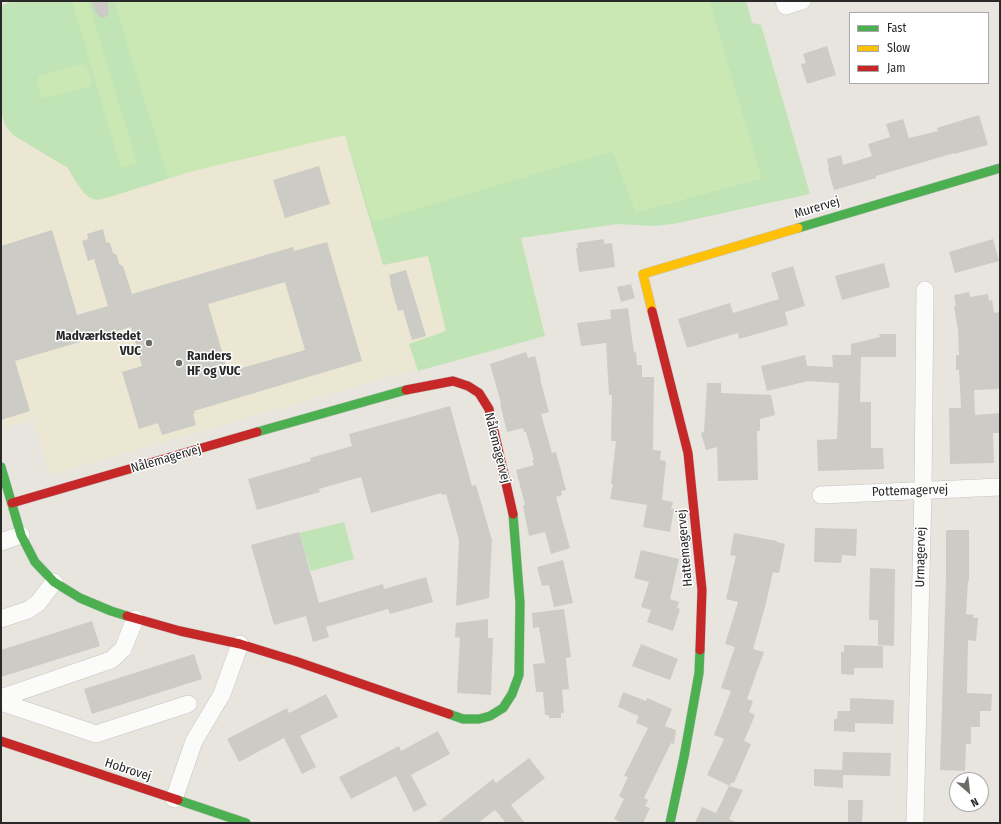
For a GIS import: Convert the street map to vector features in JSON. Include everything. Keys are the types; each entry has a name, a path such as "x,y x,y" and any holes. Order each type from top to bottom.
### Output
{"street":[{"path":"784,1 786,6 802,1"},
{"name":"Murervej","path":"643,274 1000,168"},
{"name":"Hattemagervej","path":"643,274 688,453 702,590 699,673 684,757 670,823"},
{"name":"Urmagervej","path":"915,823 923,490 925,290"},
{"name":"Nålemagervej","path":"1,467 21,535 35,562 54,582 80,598 111,611 180,631 240,644 295,661 463,719 479,719 490,716 503,708 512,694 519,675 520,603 513,516 489,409 479,393 468,386 453,381 404,390 12,503"},
{"name":"Pottemagervej","path":"821,495 1000,487"},
{"path":"1,542 21,535"},
{"path":"1,619 28,610 38,603 54,582"},
{"path":"1,698 110,660 123,649 135,619"},
{"path":"174,799 194,741 222,694 240,644"},
{"path":"1,702 96,734 188,704"},
{"name":"Hobrovej","path":"1,742 246,823"}],"shaded area":[{"path":"1,1 739,1 788,171 617,224 521,238 545,336 392,376 50,475 34,419 1,428"}],"green space":[{"path":"12,1 159,1 356,119 110,197 98,200 90,198 76,182 68,168 13,135 5,125 1,112 1,6"},
{"path":"72,1 88,1 137,163 121,168"},
{"path":"114,1 709,1 761,178 636,212 613,151 373,222 345,135 168,177"},
{"path":"709,1 746,1 752,23 761,25 810,194 673,224 653,226 617,224 521,238 545,336 418,371 409,344 446,331 428,256 383,265 347,142 612,148 636,212 761,178"},
{"path":"83,64 87,66 92,83 90,86 45,98 41,96 37,81 39,76"},
{"path":"344,522 354,559 311,571 299,533"}],"building":[{"path":"92,1 107,1 109,8 108,16 101,18 95,12"},
{"path":"827,46 836,75 807,84 801,64 806,63 803,54"},
{"path":"979,115 988,145 954,153 834,190 828,169 827,159 841,155 843,165 872,156 868,144 890,137 886,124 903,119 909,138 938,131 937,128"},
{"path":"319,166 330,204 285,218 273,180"},
{"path":"103,229 106,242 110,243 113,253 117,255 119,264 123,266 132,294 293,247 294,251 327,242 362,361 194,411 195,414 193,414 196,425 162,435 158,423 139,429 122,372 142,366 131,327 15,361 30,411 1,420 1,246 52,230 77,315 108,306 94,259 88,261 82,241 88,239 87,234","holes":["285,282 305,350 228,372 208,304"]},
{"path":"604,239 604,244 612,243 615,267 579,272 576,248 578,248 577,243"},
{"path":"993,239 999,261 955,273 949,252"},
{"path":"884,263 890,287 842,300 835,276"},
{"path":"793,266 805,306 785,312 788,325 739,339 738,333 687,348 678,319 730,303 733,313 779,299 771,273"},
{"path":"406,270 426,336 412,340 403,310 398,311 389,275"},
{"path":"631,284 635,298 621,302 617,287"},
{"path":"969,292 970,297 988,294 989,301 992,300 994,313 1000,312 1000,389 974,390 975,415 1000,413 1000,433 993,433 994,463 950,464 949,408 961,408 959,370 956,370 956,355 959,355 954,295"},
{"path":"628,308 637,365 642,365 642,377 654,377 653,450 661,451 660,460 666,461 662,500 673,502 671,509 674,509 670,532 643,527 647,505 610,499 613,484 611,484 616,441 611,441 612,395 609,395 606,343 581,346 577,323 611,319 610,310"},
{"path":"879,334 896,334 896,357 861,357 860,402 871,402 871,448 883,448 884,469 818,471 817,440 837,439 839,383 808,381 767,391 761,366 805,355 807,366 833,367 832,355 851,355 851,344 880,337"},
{"path":"526,352 528,358 535,356 549,412 541,414 552,453 556,452 566,490 561,491 562,495 556,497 570,548 551,554 545,532 529,536 523,506 525,505 516,470 534,465 532,460 534,460 526,432 524,432 523,428 507,432 501,403 490,364"},
{"path":"707,383 721,383 721,393 771,395 775,415 760,419 760,431 757,431 758,480 718,481 717,447 706,450 701,433 704,432"},
{"path":"450,406 472,486 476,485 492,540 489,598 456,606 459,540 446,494 442,495 441,493 371,513 361,477 319,489 320,492 257,510 248,479 311,461 310,458 352,446 349,434"},
{"path":"815,528 857,529 856,556 842,555 841,563 814,562"},
{"path":"946,530 969,530 969,581 966,614 974,615 973,618 978,618 976,641 968,640 967,693 992,694 991,711 980,711 980,727 971,727 971,744 966,744 965,771 940,770 946,579"},
{"path":"299,532 319,603 383,584 384,589 426,577 433,602 390,614 388,609 326,627 329,637 313,642 306,616 274,625 251,545"},
{"path":"734,533 777,541 785,544 779,573 773,572 753,649 764,652 747,699 753,701 749,712 755,715 744,741 751,744 734,783 731,783 730,786 707,775 724,739 714,735 731,691 721,688 735,647 725,644 738,602 726,599 736,556 730,555"},
{"path":"641,550 679,559 670,599 679,602 677,608 680,609 673,631 647,622 651,610 641,607 649,582 634,578"},
{"path":"563,560 573,603 554,607 549,585 542,586 537,567"},
{"path":"870,568 895,569 894,646 878,645 878,620 869,620"},
{"path":"564,609 571,657 566,658 569,689 562,690 564,713 561,713 561,718 549,718 549,715 545,715 543,692 536,692 533,664 545,663 539,627 533,628 532,613"},
{"path":"488,619 488,638 493,638 491,695 457,693 460,638 455,637 456,623"},
{"path":"92,621 100,646 1,677 1,650"},
{"path":"641,644 678,659 670,680 632,666"},
{"path":"844,645 883,646 883,668 854,668 854,675 841,674 841,652 844,652"},
{"path":"194,654 202,679 92,714 84,689"},
{"path":"623,692 646,701 647,698 672,709 665,726 676,730 674,744 671,743 644,798 648,800 645,806 650,808 643,823 622,823 614,819 624,799 619,796 628,777 624,776 648,728 636,723 639,716 618,707"},
{"path":"326,694 338,717 300,736 316,767 302,774 284,738 239,762 227,739 287,708 289,713"},
{"path":"850,698 894,700 893,724 855,723 855,732 834,731 834,719 837,719 838,711 850,711"},
{"path":"438,731 450,754 411,775 427,805 414,812 396,776 351,799 339,777 399,746 401,751"},
{"path":"843,752 891,753 890,776 843,775 843,788 814,786 814,769 842,770"},
{"path":"529,758 545,778 511,805 525,823 506,823 495,810 478,823 437,823 493,779 496,783"},
{"path":"729,786 743,790 729,819 738,823 695,823 702,807 716,813"},
{"path":"848,800 863,800 862,823 848,823"}],"traffic: fast":[{"path":"798,228 1000,168"},
{"path":"257,432 406,390"},
{"path":"1,467 21,535 35,562 54,582 80,598 127,616"},
{"path":"449,714 463,719 479,719 490,716 503,708 512,694 519,675 520,603 513,514"},
{"path":"670,823 684,757 699,673 700,650"},
{"path":"178,800 246,823"}],"traffic: slow":[{"path":"652,311 643,274 798,228"}],"traffic: jam":[{"path":"652,311 688,453 702,590 700,650"},
{"path":"406,390 453,381 468,386 479,393 489,409 513,514"},
{"path":"12,503 257,432"},
{"path":"127,616 180,631 240,644 295,661 449,714"},
{"path":"1,741 178,800"}],"place":[{"name":"Madværkstedet VUC","path":"149,343"},
{"name":"Randers HF og VUC","path":"179,363"}]}
